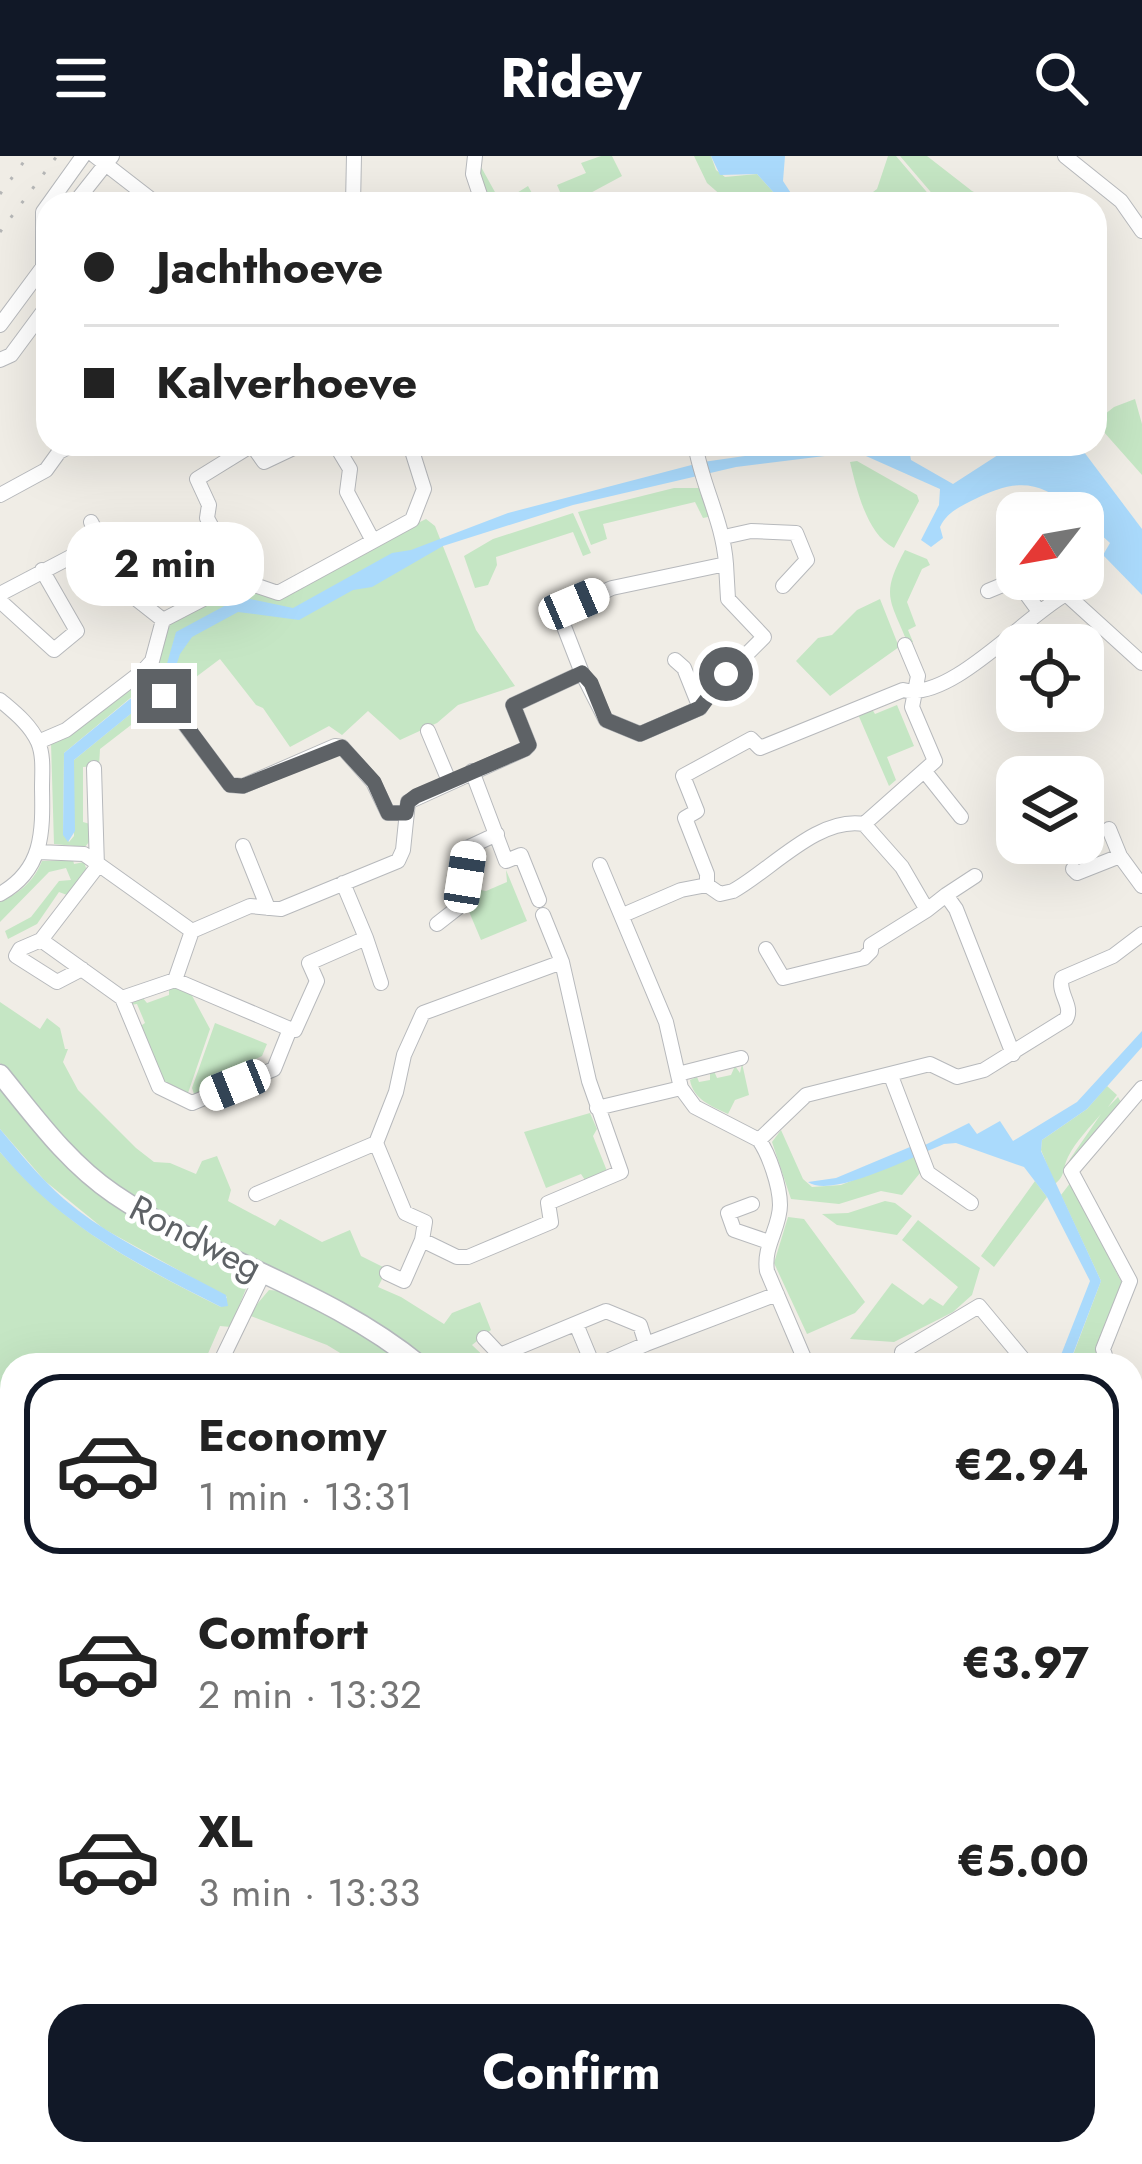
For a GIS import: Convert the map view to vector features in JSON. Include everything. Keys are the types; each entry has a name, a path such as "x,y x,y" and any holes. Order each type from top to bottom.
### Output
{"main road":[{"name":"Rondweg","path":"0,1074 57,1143 103,1186 155,1218 321,1301 401,1353"}],"street":[{"path":"57,192 82,156"},
{"path":"353,192 355,156"},
{"path":"475,156 473,174 479,192"},
{"path":"1065,156 1121,201 1142,232"},
{"path":"82,192 104,158 144,192"},
{"path":"0,325 36,276"},
{"path":"0,360 11,355 36,321"},
{"path":"0,495 46,470 56,456"},
{"path":"234,456 197,479 209,505 208,518 239,580 278,593 412,520 424,482 414,456"},
{"path":"342,456 350,469 347,492 373,541"},
{"path":"697,456 724,537 726,564 728,599 764,637 710,691 700,708 640,734 606,720 563,624 569,607 611,589 726,564"},
{"path":"91,522 130,594 164,620"},
{"path":"724,537 751,531 794,531 807,560 783,586"},
{"path":"43,570 77,632 54,650 0,598 43,570 100,541"},
{"path":"38,742 63,732 144,670 152,661 164,620 239,580"},
{"path":"988,591 996,588"},
{"path":"707,885 685,818 697,812 683,776 752,739 760,748 903,690 916,694 975,665 1038,610 1066,594 1142,663"},
{"path":"1031,600 1038,610"},
{"path":"864,824 934,761 912,707 919,676 905,645"},
{"path":"675,660 684,668 700,708"},
{"path":"144,670 230,785 243,786 342,747 374,782 388,813 406,813"},
{"path":"175,980 192,931 250,906 281,909 398,861 408,802 529,745 513,705 582,673"},
{"path":"0,700 38,742 42,778 39,852 22,878 0,895"},
{"path":"428,731 448,782"},
{"path":"82,969 57,982 16,956 20,949 41,940 97,867 94,768"},
{"path":"422,1240 468,1258 551,1222 548,1203 621,1172 597,1108 562,962 521,855 506,861 472,771"},
{"path":"926,773 962,817"},
{"path":"623,915 681,890 707,885 720,894 733,891 814,835 853,822 864,824 902,867 928,910"},
{"path":"1109,829 1120,856 1142,886"},
{"path":"436,924 460,906 470,847 497,834"},
{"path":"243,846 268,908"},
{"path":"39,852 84,854 192,931"},
{"path":"1073,869 1077,873 1120,856"},
{"path":"600,865 666,1022 680,1081 695,1107 759,1140 781,1206 769,1242 767,1271 802,1353"},
{"path":"766,949 783,977 865,958 871,945 975,876"},
{"path":"343,883 381,983"},
{"path":"946,896 956,909 1012,1054"},
{"path":"759,1140 806,1095 930,1064 957,1076 984,1070 1070,1015 1062,978 1113,956 1142,934"},
{"path":"122,998 175,980 295,1030 316,981 309,963 365,938"},
{"path":"41,940 122,998 159,1088 192,1103 274,1069 290,1029"},
{"path":"388,1273 404,1281 422,1240 424,1222 405,1213 376,1143 423,1013 562,962"},
{"path":"597,1108 741,1058"},
{"path":"891,1076 928,1173 971,1204"},
{"path":"1104,1353 1136,1281 1071,1171 1142,1088"},
{"path":"1129,1103 1142,1115"},
{"path":"256,1194 376,1143"},
{"path":"752,1204 728,1214 734,1230 769,1242"},
{"path":"225,1353 264,1272"},
{"path":"638,1353 646,1344 777,1294"},
{"path":"902,1353 979,1306 1018,1353"},
{"path":"505,1353 606,1311 640,1325 646,1344"},
{"path":"576,1324 592,1353"},
{"path":"484,1338 498,1353"}],"green space":[{"path":"601,156 612,156 622,176 592,192 560,192 557,185 586,173 581,163"},
{"path":"694,156 711,156 716,170 725,177 757,174 773,192 717,192 707,183"},
{"path":"888,156 896,156 927,192 873,192"},
{"path":"900,156 927,156 974,192 931,192"},
{"path":"480,165 495,192 484,192"},
{"path":"1135,399 1142,424 1142,475 1107,436 1107,413"},
{"path":"857,461 917,495 919,501 894,548 877,533 864,511 850,462"},
{"path":"674,488 701,488 713,516 703,518 695,502 603,524 607,539 591,545 578,512"},
{"path":"573,513 591,553 583,556 573,532 496,557 488,585 475,588 464,556 493,539"},
{"path":"426,519 435,526 476,630 515,686 458,705 437,723 400,740 368,711 342,735 329,726 290,747 220,659 172,695 159,680 157,657 171,624 237,587 271,595"},
{"path":"905,550 927,559 930,565 922,569 907,602 916,626 908,630 913,642 908,644 890,597 892,578"},
{"path":"880,599 899,647 830,696 796,661 818,638 832,635 857,610"},
{"path":"139,680 162,701 100,749 99,766 83,767 83,822 90,824 85,847 54,844 51,743","holes":["140,690 149,691 145,702 74,760 74,836 69,842 63,834 64,753"]},
{"path":"897,705 914,746 887,757 896,780 889,786 857,712 870,706 875,714"},
{"path":"73,860 74,864 84,862 87,871 67,895 59,892 37,924 8,939 5,931 31,917 59,881 71,880 66,868 49,872 0,922 0,902 27,884 42,861"},
{"path":"506,870 527,921 481,940 465,902 467,888 486,891 507,882"},
{"path":"169,986 189,990 210,1029 187,1096 163,1085 139,1027 145,1023 137,1004 129,1005 142,997 147,1003 169,995"},
{"path":"0,1002 40,1029 47,1018 60,1028 68,1049 63,1062 78,1090 154,1162 196,1174 202,1161 217,1156 231,1190 228,1201 275,1226 280,1219 322,1242 350,1230 361,1256 387,1269 378,1287 444,1324 452,1313 480,1302 491,1330 472,1345 480,1353 415,1353 305,1283 184,1227 102,1178 0,1063"},
{"path":"215,1023 267,1044 262,1056 245,1064 245,1073 195,1097 192,1088"},
{"path":"742,1063 749,1095 735,1100 728,1114 695,1092 690,1080 710,1080 714,1071 717,1078 731,1075 735,1066 740,1073"},
{"path":"0,1083 52,1146 238,1269 247,1286 231,1327 220,1326 208,1353 0,1353 0,1152 50,1202 102,1242 221,1307 227,1297 104,1229 45,1181 0,1129"},
{"path":"1107,1086 1117,1095 1108,1107 1118,1097 1122,1104 1065,1175 1070,1159 1101,1114 1083,1134 1055,1184 1041,1150 1042,1140 1087,1109"},
{"path":"590,1113 607,1171 585,1180 581,1174 546,1188 524,1132"},
{"path":"781,1130 803,1179 812,1187 841,1185 916,1155 920,1173 902,1195 881,1191 839,1204 791,1199 772,1142"},
{"path":"1035,1181 1047,1197 994,1267 981,1256"},
{"path":"1071,1182 1122,1283 1098,1353 1074,1353 1101,1281 1061,1195"},
{"path":"885,1201 912,1216 897,1235 837,1225 822,1214 848,1213"},
{"path":"788,1217 804,1219 865,1302 855,1313 807,1334 774,1263"},
{"path":"918,1220 980,1268 972,1295 953,1312 894,1342 850,1339 892,1283 923,1305 930,1298 943,1306 958,1287 902,1240"},
{"path":"269,1290 281,1291 390,1353 340,1353 248,1315"}],"water":[{"path":"711,156 785,156 783,181 790,192 773,192 757,174 720,175"},
{"path":"744,456 825,456 736,467 573,505 443,546 372,587 353,590 299,620 238,612 192,637 172,678 162,681 176,632 241,597 293,608 392,553 508,513 703,462"},
{"path":"866,456 910,456 953,484 996,456 1087,456 1142,529 1142,595 1104,556 1110,543 1104,537 1104,492 1048,492 1026,485 1000,489 949,515 940,527 943,538 931,547 921,540 939,505 940,489"},
{"path":"141,690 149,691 149,699 74,760 75,831 68,842 63,835 64,753"},
{"path":"1142,1031 1142,1047 1087,1109 1042,1140 1041,1151 1101,1281 1073,1353 1062,1353 1090,1281 1047,1197 1024,1167 956,1143 854,1181 820,1186 808,1182 836,1178 923,1146 969,1123 977,1134 1000,1121 1013,1141 1077,1102"},
{"path":"0,1129 47,1183 82,1214 226,1295 228,1306 221,1307 102,1242 49,1202 0,1152"}],"railway":[{"path":"0,194 28,156"},
{"path":"0,232 57,156"}],"route":[{"path":"164,696 236,788 342,747 374,782 388,813 406,813 408,802 416,796 525,749 529,745 513,705 527,696 582,673 606,720 640,734 700,708 726,674"}]}
